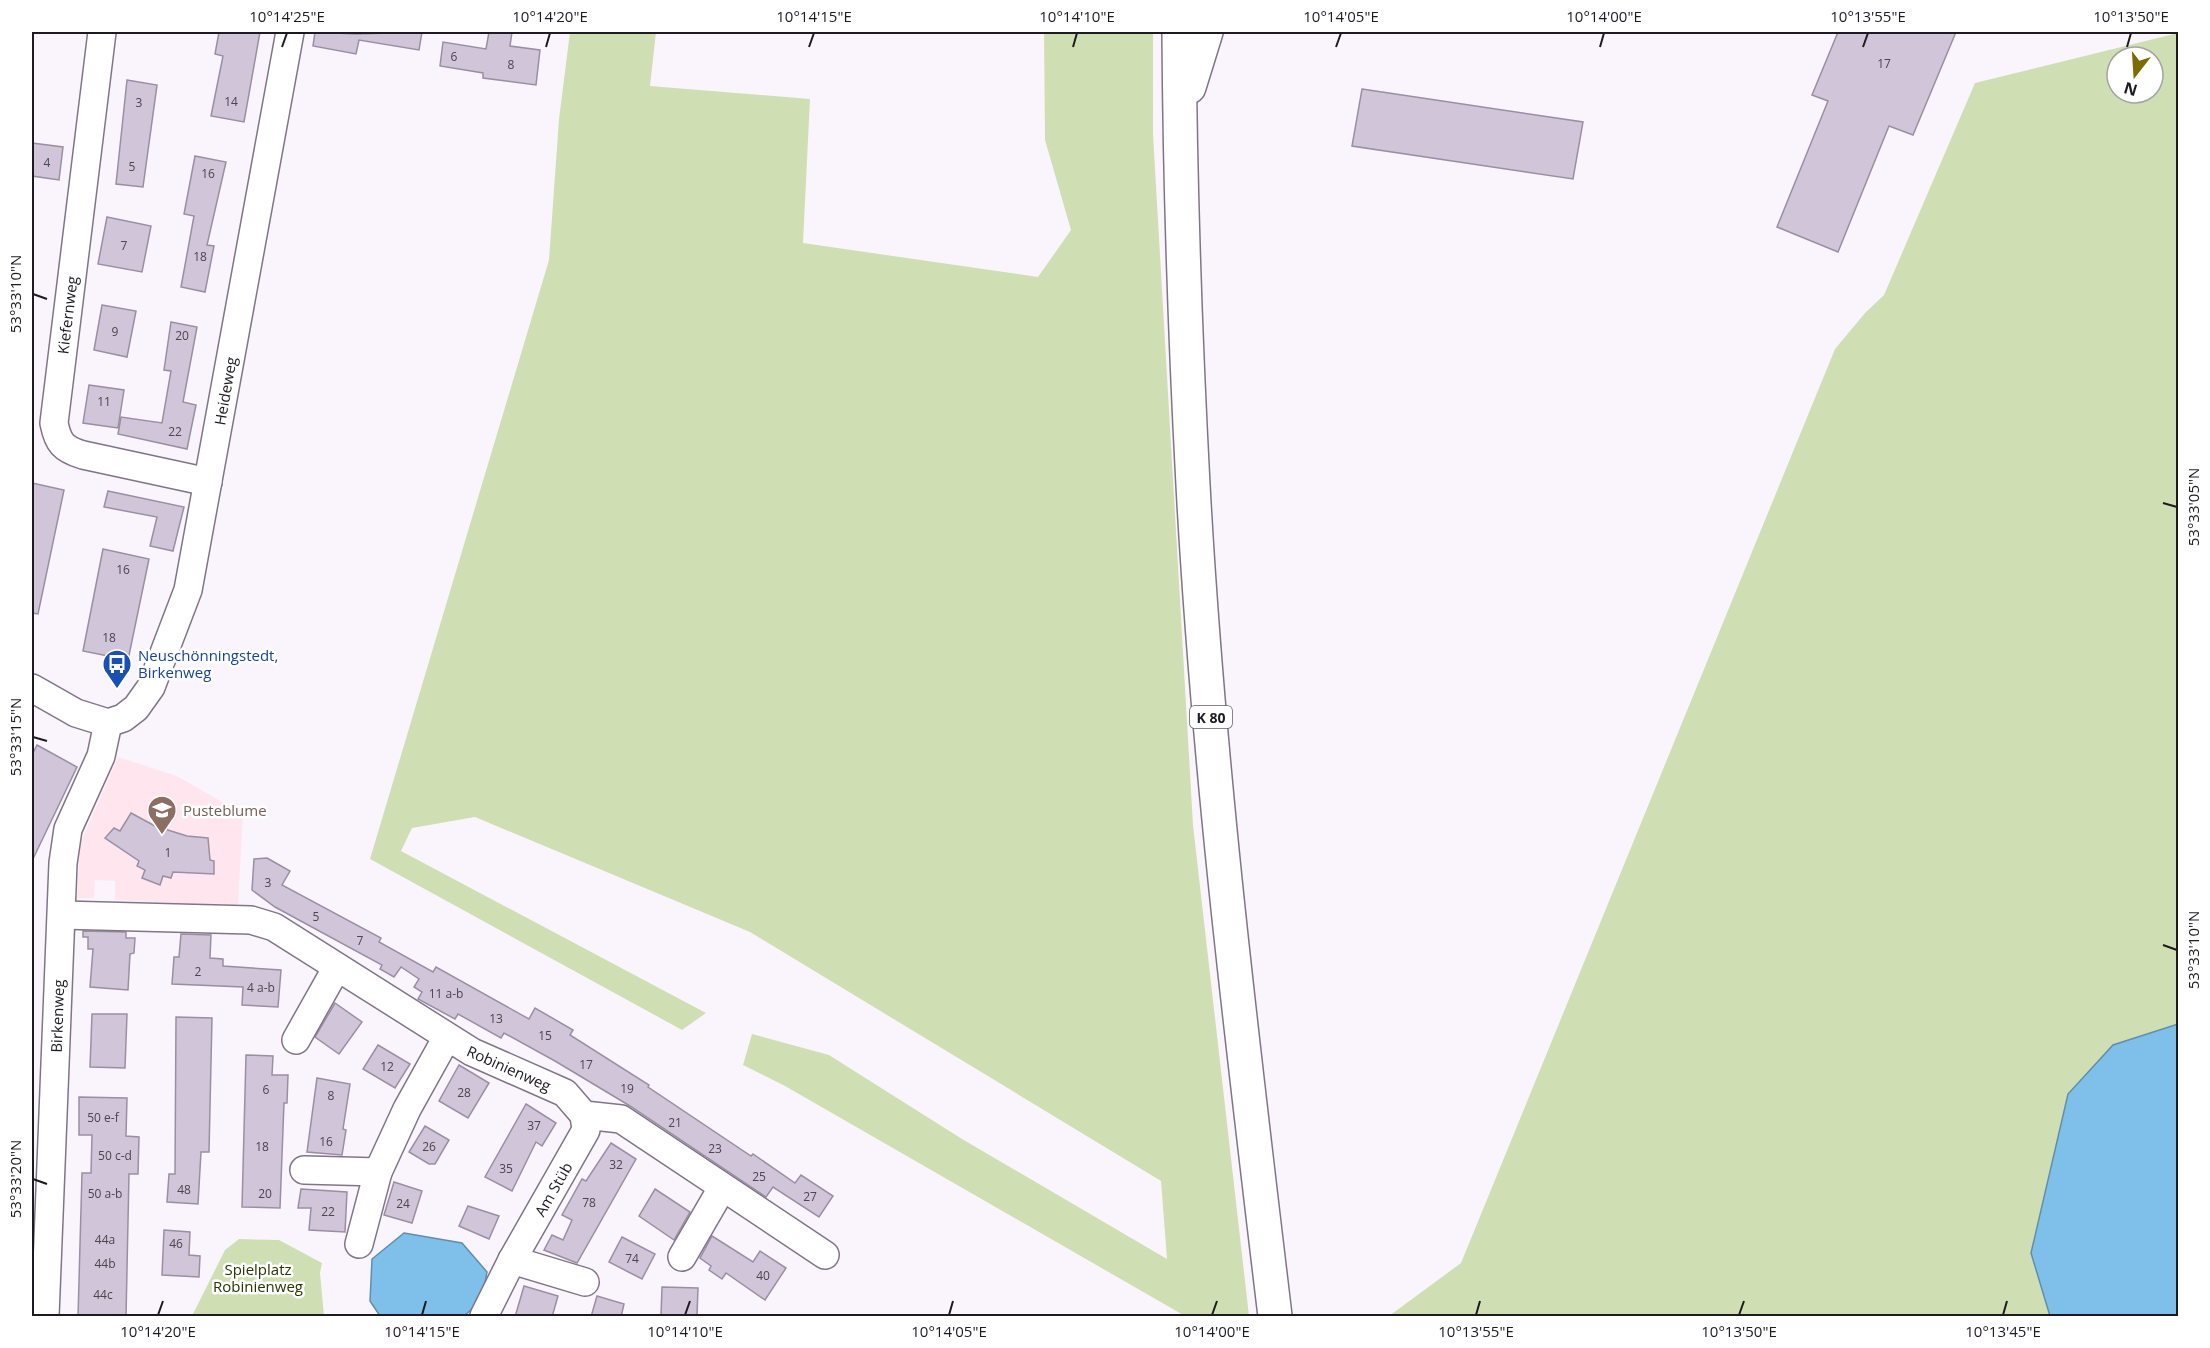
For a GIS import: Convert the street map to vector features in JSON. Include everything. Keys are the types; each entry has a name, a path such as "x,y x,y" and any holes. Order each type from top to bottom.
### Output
{"highway":[{"name":"K 80","path":"1179,32 1193,475 1204,636 1237,996 1275,1317"},
{"path":"1180,114 1206,32"}],"street":[{"name":"Kiefernweg","path":"102,32 54,423 58,441 64,448 82,455 208,482"},
{"name":"Heideweg","path":"108,723 123,718 136,708 151,687 188,590 290,32"},
{"path":"32,688 76,713 108,723"},
{"name":"Birkenweg","path":"45,1317 41,1213 62,915 63,862 68,829 101,756 108,723"},
{"name":"Robinienweg","path":"62,915 251,921 274,927 447,1038 472,1052 565,1092 584,1115"},
{"path":"296,1040 337,967"},
{"path":"359,1244 378,1172 407,1108 447,1038"},
{"path":"584,1115 621,1119 825,1255"},
{"name":"Am Stüb","path":"484,1317 512,1260 586,1130 584,1115"},
{"path":"304,1170 378,1172"},
{"path":"682,1257 722,1188"},
{"path":"512,1260 585,1282"}],"shaded area":[{"name":"Pusteblume","path":"118,757 177,776 243,814 238,906 115,900 115,881 95,880 94,898 77,898 80,844"}],"green space":[{"path":"570,32 656,32 650,86 810,99 803,243 1038,277 1071,230 1045,140 1044,32 1153,32 1153,134 1193,825 1249,1316 1185,1316 785,1086 743,1065 752,1034 829,1055 962,1139 1167,1259 1161,1181 750,932 475,817 412,828 401,851 706,1013 682,1030 370,859 549,260 559,119"},
{"path":"2178,33 2178,1024 2113,1045 2031,1253 2050,1316 1389,1316 1461,1263 1835,349 1865,313 1884,295 1975,83 2105,51 2105,105 2165,105 2165,45 2129,45"},
{"name":"Spielplatz Robinienweg","path":"239,1239 279,1240 322,1263 320,1273 324,1316 192,1316 225,1250"}],"water":[{"path":"2178,1024 2178,1316 2050,1316 2031,1253 2068,1094 2113,1045"},
{"path":"404,1233 462,1243 487,1272 482,1300 464,1316 380,1316 370,1301 372,1259"}],"building":[{"path":"219,32 260,32 244,122 211,116 223,56 215,54"},
{"path":"315,32 356,34 422,32 419,50 359,40 356,54 313,46"},
{"path":"489,32 512,32 510,46 540,50 536,85 483,78 483,73 440,66 443,42 486,49"},
{"path":"1838,32 1956,32 1913,135 1889,126 1838,252 1777,227 1828,101 1812,95"},
{"path":"127,80 157,85 143,187 116,184"},
{"path":"1362,89 1583,122 1573,179 1352,146"},
{"path":"32,143 63,147 59,180 32,176"},
{"path":"195,156 226,162 207,245 214,246 205,292 181,287 194,216 184,214"},
{"path":"107,217 151,226 142,272 98,264"},
{"path":"102,305 136,311 127,357 94,350"},
{"path":"171,322 197,327 183,402 196,405 187,449 118,434 121,417 162,423 171,371 164,370"},
{"path":"89,385 124,390 118,428 83,423"},
{"path":"32,483 64,490 38,614 32,613"},
{"path":"108,491 184,507 173,551 150,546 157,517 104,507"},
{"path":"103,549 149,559 128,660 83,651"},
{"path":"37,745 77,767 32,861 32,755"},
{"path":"131,813 155,826 187,836 208,838 210,860 214,861 214,874 173,872 171,878 163,876 160,885 142,878 145,870 137,866 139,861 105,838 114,828 120,831"},
{"path":"267,858 290,871 282,885 381,938 379,942 433,972 436,967 529,1019 535,1008 573,1030 570,1035 649,1085 648,1087 751,1156 753,1154 795,1183 801,1175 833,1196 819,1217 773,1187 766,1197 630,1106 555,1061 504,1033 501,1038 458,1014 455,1019 418,999 422,992 414,987 419,979 401,967 394,977 380,969 382,965 275,907 252,890 254,859"},
{"path":"83,931 126,932 126,938 135,938 134,953 130,954 128,990 90,987 93,949 88,949 88,937 83,937"},
{"path":"181,934 211,935 210,958 223,959 223,966 281,970 278,1007 242,1005 243,987 172,984 174,957 179,957"},
{"path":"335,1003 362,1022 339,1054 315,1037"},
{"path":"92,1014 127,1014 125,1068 90,1067"},
{"path":"176,1017 212,1018 209,1152 201,1152 198,1204 167,1202 169,1174 175,1174"},
{"path":"378,1045 410,1064 395,1088 363,1069"},
{"path":"246,1055 273,1056 272,1075 288,1075 287,1103 284,1103 280,1208 242,1207"},
{"path":"459,1065 489,1083 468,1118 439,1101"},
{"path":"317,1078 350,1084 343,1129 346,1130 342,1155 307,1152"},
{"path":"79,1097 127,1098 126,1136 139,1137 138,1174 129,1174 126,1317 78,1317 82,1173 91,1173 92,1135 79,1135"},
{"path":"526,1104 556,1123 542,1146 536,1142 512,1191 485,1177"},
{"path":"425,1126 449,1140 435,1164 429,1164 409,1152"},
{"path":"611,1143 636,1159 577,1263 544,1250 552,1235 563,1240 572,1220 562,1215 582,1179 586,1181"},
{"path":"394,1182 422,1191 412,1223 384,1215"},
{"path":"301,1189 347,1192 345,1232 309,1230 311,1208 298,1208"},
{"path":"655,1189 690,1212 674,1240 639,1216"},
{"path":"468,1206 499,1216 489,1239 459,1226"},
{"path":"164,1230 190,1232 189,1255 200,1256 199,1277 162,1275"},
{"path":"712,1236 753,1262 760,1251 786,1268 765,1300 726,1273 722,1279 709,1270 711,1266 700,1258"},
{"path":"622,1237 655,1254 642,1279 609,1262"},
{"path":"524,1286 558,1296 552,1317 515,1317"},
{"path":"662,1287 698,1288 697,1315 661,1315"},
{"path":"597,1296 624,1304 621,1317 591,1317"}],"place":[{"name":"Neuschönningstedt, Birkenweg","path":"117,690"},
{"name":"Pusteblume","path":"162,836"}]}
